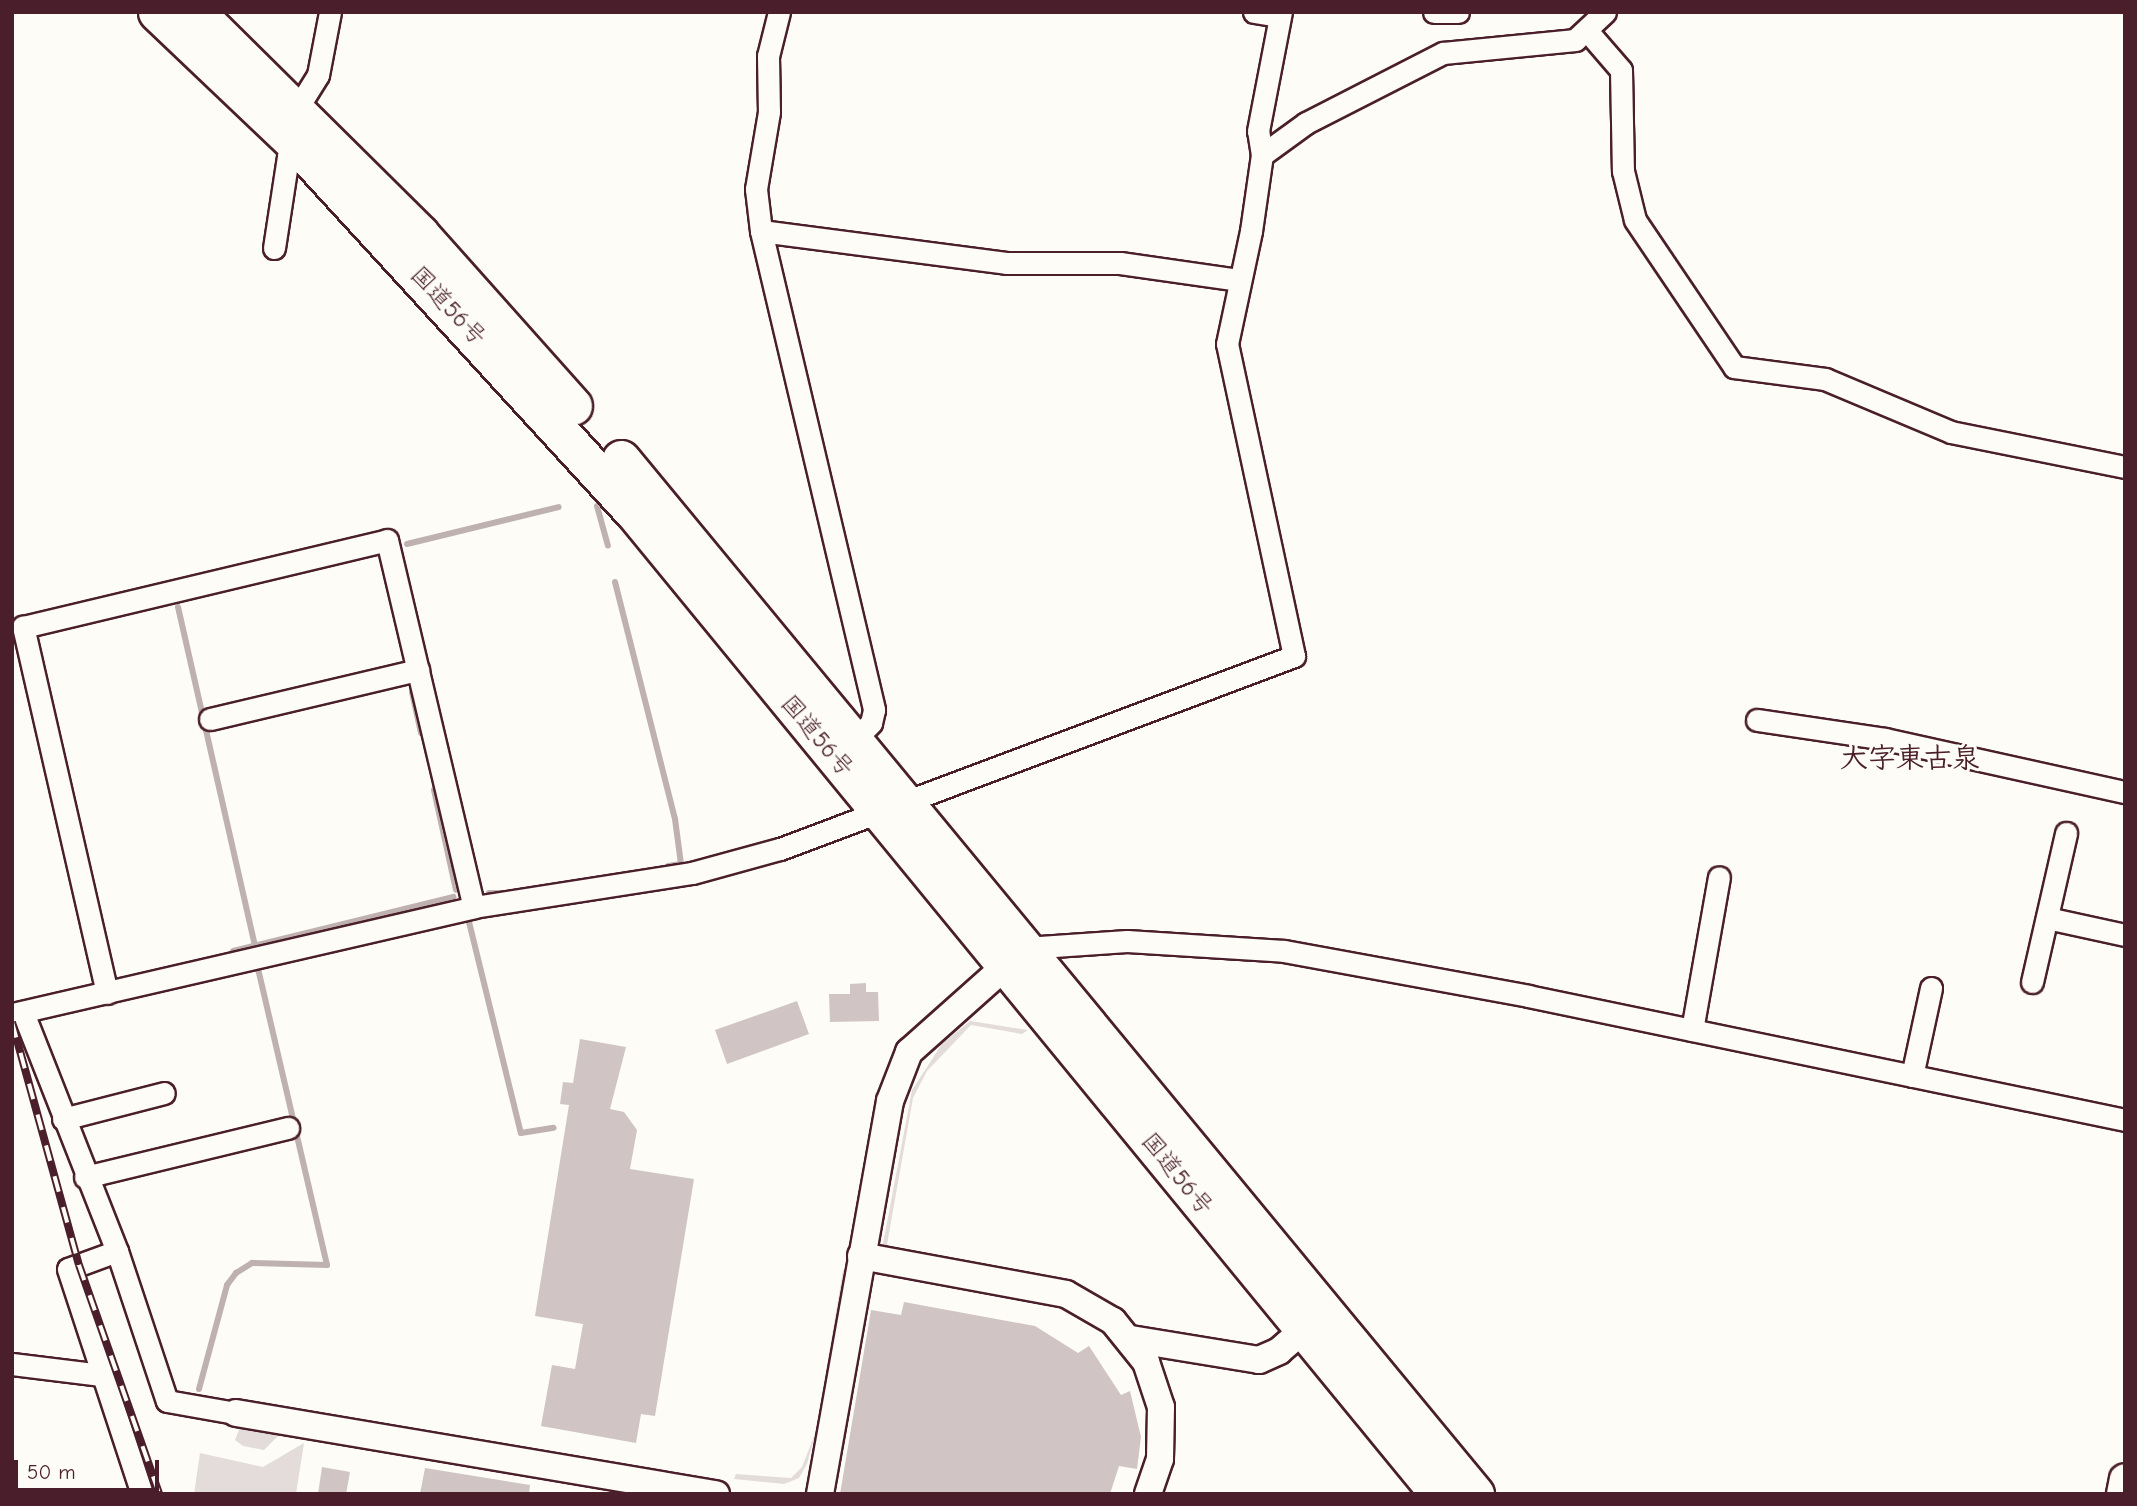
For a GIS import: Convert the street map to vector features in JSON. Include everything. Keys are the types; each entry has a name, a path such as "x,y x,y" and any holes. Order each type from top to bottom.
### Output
{"highway":[{"name":"国道56号","path":"157,12 293,129 526,352 1015,956 1303,1330 1440,1494"},
{"name":"国道56号","path":"196,12 293,129"},
{"name":"国道56号","path":"1015,956 1475,1494"}],"main road":[{"path":"2122,1494 2125,1479"}],"street":[{"path":"274,248 293,129 318,75 330,12"},
{"path":"779,12 768,56 769,112 756,189 761,231 874,710 871,723 846,748"},
{"path":"716,1494 167,1401 117,1251 18,1014 474,907 692,873 895,808 1294,656 1227,355 1262,155 1258,131 1280,14 1254,12"},
{"path":"1434,12 1458,12"},
{"path":"1262,155 1306,123 1443,53 1576,40 1589,33 1605,12"},
{"path":"1589,33 1621,70 1623,171 1635,220 1734,367 1825,379 1951,432 2125,467"},
{"path":"761,231 1006,263 1120,263 1240,280"},
{"path":"107,993 23,627 387,540 474,907"},
{"path":"210,719 418,670"},
{"path":"1757,720 1885,739 2125,792"},
{"path":"2032,982 2066,833"},
{"path":"1692,1030 1718,877"},
{"path":"2047,918 2125,936"},
{"path":"820,1494 885,1123 909,1052 1015,956 1127,941 1284,951 1692,1030 2125,1121"},
{"path":"1912,1076 1931,988"},
{"path":"63,1119 164,1093"},
{"path":"85,1177 288,1128"},
{"path":"117,1251 68,1269 142,1494"},
{"path":"861,1256 1066,1294 1097,1310 1131,1339 1154,1381 1161,1407 1160,1459 1148,1494"},
{"path":"1131,1339 1259,1360 1303,1330"},
{"path":"12,1364 101,1375"}],"shaded area":[{"path":"970,1021 1028,1030 1022,1034 971,1025 927,1071 913,1098 886,1250 882,1249 912,1090 942,1044"},
{"path":"843,1270 848,1271 820,1433 815,1435 807,1464 799,1478 784,1484 734,1479 736,1474 791,1478 802,1467 816,1431"},
{"path":"241,1425 275,1430 280,1434 264,1450 243,1446 235,1440"},
{"path":"304,1443 296,1494 194,1494 200,1453 263,1467"}],"building":[{"path":"866,983 866,992 878,992 879,1021 830,1022 829,994 850,994 850,984"},
{"path":"797,1001 809,1034 727,1064 715,1030"},
{"path":"580,1039 626,1047 610,1109 624,1112 637,1130 630,1169 694,1179 655,1416 641,1414 636,1443 541,1426 552,1365 575,1369 583,1324 535,1316 569,1105 560,1104 563,1082 573,1083"},
{"path":"904,1302 1035,1326 1078,1353 1089,1346 1121,1395 1130,1391 1141,1437 1137,1469 1119,1466 1110,1494 840,1494 871,1310 901,1315"},
{"path":"322,1467 350,1472 346,1494 318,1494"},
{"path":"425,1468 530,1485 529,1494 420,1494"}],"waterway":[{"path":"597,506 608,546"},
{"path":"407,544 559,507"},
{"path":"615,582 675,819 681,864 668,866"},
{"path":"178,607 255,945"},
{"path":"412,692 421,733"},
{"path":"434,790 456,890"},
{"path":"489,893 502,893"},
{"path":"233,951 453,897"},
{"path":"469,922 521,1133 554,1128"},
{"path":"199,1389 227,1285 236,1273 252,1263 327,1265 259,972"}],"railway":[{"path":"12,1022 79,1265 159,1494"}],"district":[{"name":"大字東古泉","path":"1910,758"}]}
